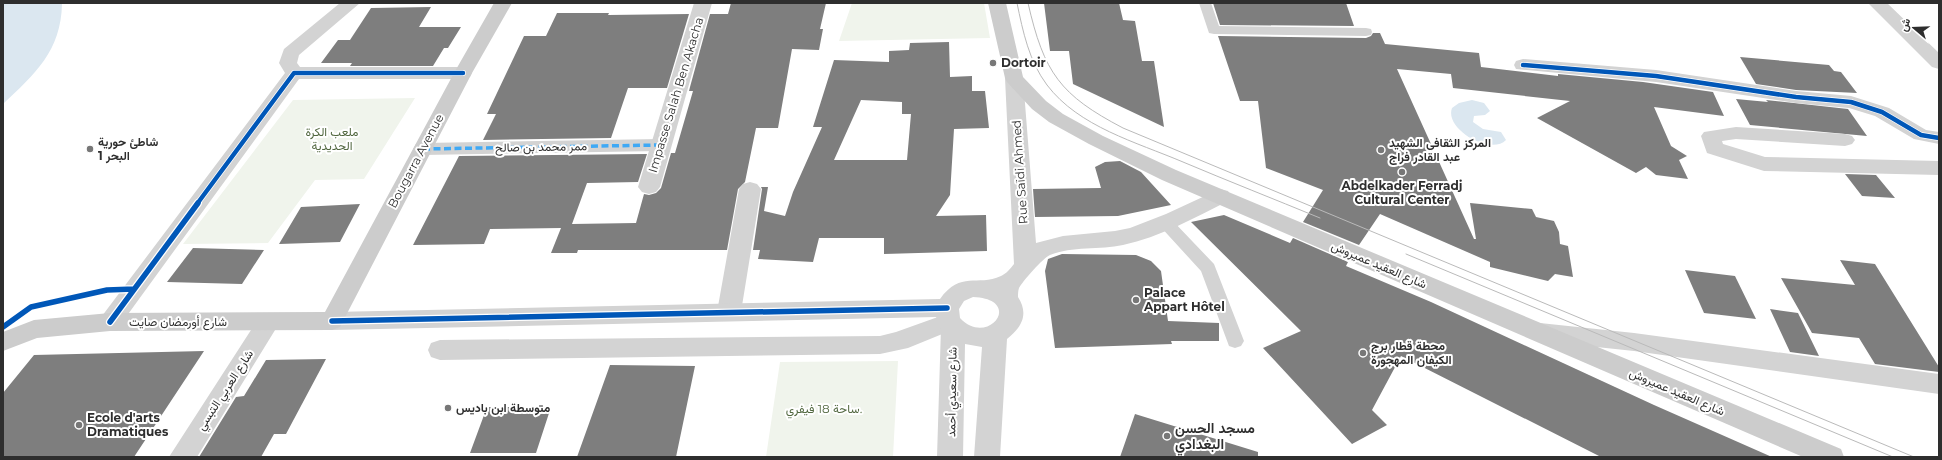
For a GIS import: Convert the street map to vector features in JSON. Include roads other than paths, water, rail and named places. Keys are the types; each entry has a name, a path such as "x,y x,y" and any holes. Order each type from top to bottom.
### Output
{"main road":[{"name":"Bougarra Avenue","path":"332,321 463,73 503,3"},
{"path":"997,3 1014,78"},
{"name":"شارع العقيد عميروش","path":"1014,78 1039,105 1056,118 1138,161 1534,332 1831,457"},
{"name":"شارع أورمضان صايت","path":"3,342 34,329 110,322 332,321"}],"street":[{"path":"294,73 288,63 290,53 351,3"},
{"name":"Impasse Salah Ben Akacha","path":"648,187 703,3"},
{"path":"1877,3 1939,63"},
{"path":"1523,66 1656,76 1796,97 1851,102 1882,112 1921,134 1939,138"},
{"path":"294,73 463,73"},
{"path":"110,322 294,73"},
{"name":"Rue Saïdi Ahmed","path":"1014,78 1026,266"},
{"path":"1845,140 1736,132 1711,136 1714,148 1764,164 1939,168"},
{"name":"ممر محمد بن صالح","path":"423,148 660,145"},
{"path":"729,312 750,189"},
{"path":"950,319 956,295 964,291 977,288 1002,290 1026,266 1034,254 1054,246 1124,238 1166,224 1220,196"},
{"path":"332,321 729,312 950,319 962,334 972,337 984,337 995,335 1004,330 1010,322 1013,314 1011,305 1002,290"},
{"path":"440,350 880,345 899,341 950,319"},
{"name":"شارع سعيدي أحمد","path":"950,319 950,457"},
{"name":"شارع العربي التبسي","path":"182,457 268,322"},
{"path":"1534,332 1642,343 1939,384"},
{"path":"988,457 995,335"}],"lane":[{"path":"1205,3 1214,30 1366,32"},
{"path":"1166,224 1208,268 1235,341"}],"tram line":[{"path":"1017,3 1024,35 1031,56 1041,76 1060,100 1075,112 1109,132 1320,218"},
{"path":"1028,3 1034,27 1048,65 1058,79 1069,92 1084,104 1101,116 1123,128 1914,457"},
{"path":"1406,254 1893,457"}],"place":[{"name":"Dortoir","path":"993,63"},
{"name":"شاطئ حورية البحر 1","path":"90,149"},
{"name":"المركز الثقافي الشهيد عبد القادر فراج","path":"1381,150"},
{"name":"Abdelkader Ferradj Cultural Center","path":"1402,172"},
{"name":"Palace Appart Hôtel","path":"1136,300"},
{"name":"محطة قطار برج الكيفان المهجورة","path":"1363,353"},
{"name":"متوسطة ابن باديس","path":"448,408"},
{"name":"Ecole d'arts Dramatiques","path":"79,425"},
{"name":"مسجد الحسن البغدادي","path":"1167,436"}],"park label":[{"name":"ملعب الكرة الحديدية","path":"332,139"},
{"name":"ساحة 18 فيفري.","path":"824,409"}]}
